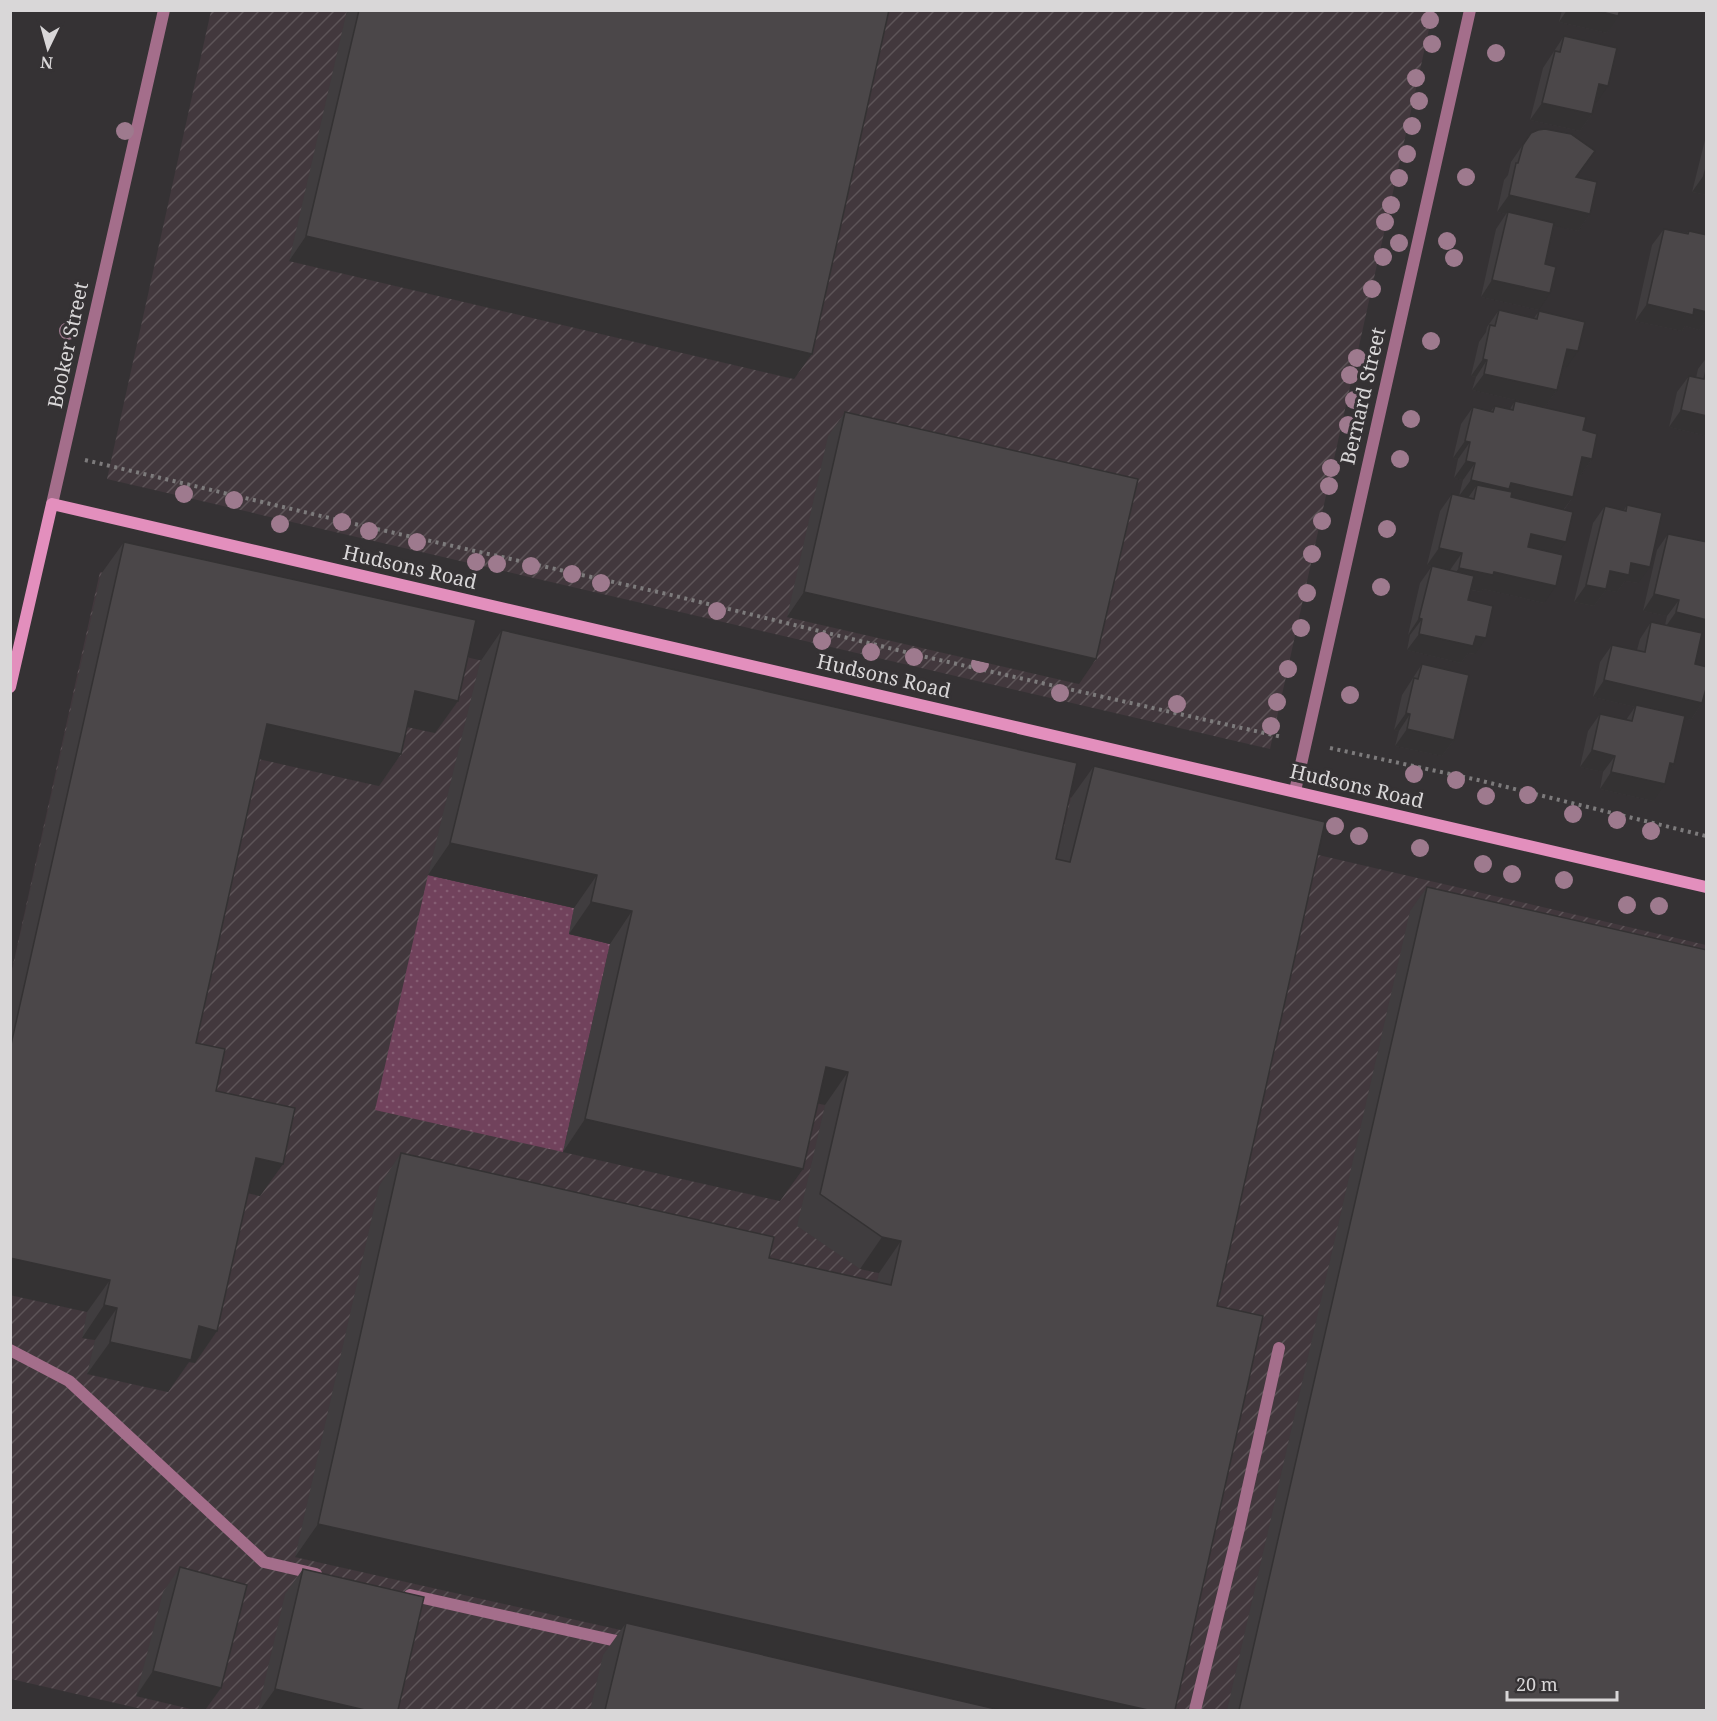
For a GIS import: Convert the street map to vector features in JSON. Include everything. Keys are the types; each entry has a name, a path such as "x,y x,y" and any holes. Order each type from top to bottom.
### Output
{"street":[{"name":"Booker Street","path":"10,687 164,10"},
{"name":"Bernard Street","path":"1295,791 1470,10"},
{"name":"Hudsons Road","path":"52,504 1707,887"},
{"path":"1196,1710 1278,1348"},
{"path":"10,1350 69,1381 264,1562 329,1576"},
{"path":"396,1592 639,1646"}],"path":[{"path":"63,454 359,525 667,594 926,657 1478,780 1707,836"}],"shaded area":[{"path":"211,11 1433,11 1270,749 107,479"},
{"path":"100,572 1706,945 1706,1710 146,1710 11,1679 11,974"},
{"path":"428,875 574,908 569,934 610,944 563,1152 375,1110"}],"building":[{"path":"359,10 889,10 812,354 306,236"},
{"path":"1594,10 1620,10 1618,16"},
{"path":"1564,36 1617,48 1608,86 1599,84 1592,114 1542,103 1555,51 1560,52"},
{"path":"1545,129 1571,134 1595,151 1576,177 1597,182 1590,214 1509,195 1516,163 1518,163 1523,145 1531,133"},
{"path":"1508,212 1554,223 1545,264 1556,267 1550,293 1492,280"},
{"path":"1664,229 1707,235 1707,312 1694,309 1693,315 1647,304"},
{"path":"1499,310 1537,319 1539,311 1585,322 1578,351 1567,349 1557,390 1484,374 1487,360 1483,359 1490,325 1495,326"},
{"path":"1707,367 1707,416 1681,410 1689,376 1704,379"},
{"path":"1515,401 1586,417 1583,430 1597,434 1592,459 1582,457 1573,497 1511,483 1509,489 1471,480 1475,463 1466,461 1470,442 1465,441 1473,407 1493,412 1495,406 1513,410"},
{"path":"845,412 1138,479 1096,659 804,592"},
{"path":"1477,485 1512,492 1511,497 1573,512 1566,542 1531,534 1528,547 1563,555 1556,586 1494,572 1493,575 1459,568 1462,553 1439,548 1452,494 1474,499"},
{"path":"1627,505 1662,513 1650,567 1631,563 1629,575 1610,571 1606,589 1586,585 1605,506 1626,511"},
{"path":"1668,534 1707,542 1707,620 1676,612 1679,600 1654,594"},
{"path":"124,542 476,620 458,701 415,691 401,754 267,724 196,1043 225,1049 216,1091 295,1108 283,1164 256,1158 217,1331 199,1326 191,1360 110,1342 117,1308 104,1305 110,1280 10,1258 10,1049"},
{"path":"1432,566 1474,576 1468,600 1493,606 1486,638 1476,636 1473,646 1419,634 1422,619 1419,618"},
{"path":"1651,622 1702,633 1695,664 1707,667 1707,685 1702,703 1604,680 1612,645 1645,652"},
{"path":"502,630 1077,763 1056,859 1070,862 1094,766 1325,822 1217,1306 1263,1316 1175,1710 1148,1710 318,1524 401,1153 774,1237 769,1258 891,1285 901,1241 882,1237 820,1194 848,1072 826,1067 803,1169 585,1119 632,911 591,902 597,875 450,843"},
{"path":"1422,664 1469,675 1454,740 1407,729 1410,714 1406,713 1414,678 1418,679"},
{"path":"1636,705 1685,716 1674,764 1670,763 1665,784 1611,772 1615,756 1592,750 1600,714 1632,721"},
{"path":"1427,887 1707,950 1707,1710 1239,1710"},
{"path":"180,1567 247,1585 221,1688 153,1671"},
{"path":"303,1569 424,1597 398,1710 365,1710 275,1689"},
{"path":"626,1623 1000,1710 605,1710"}]}
